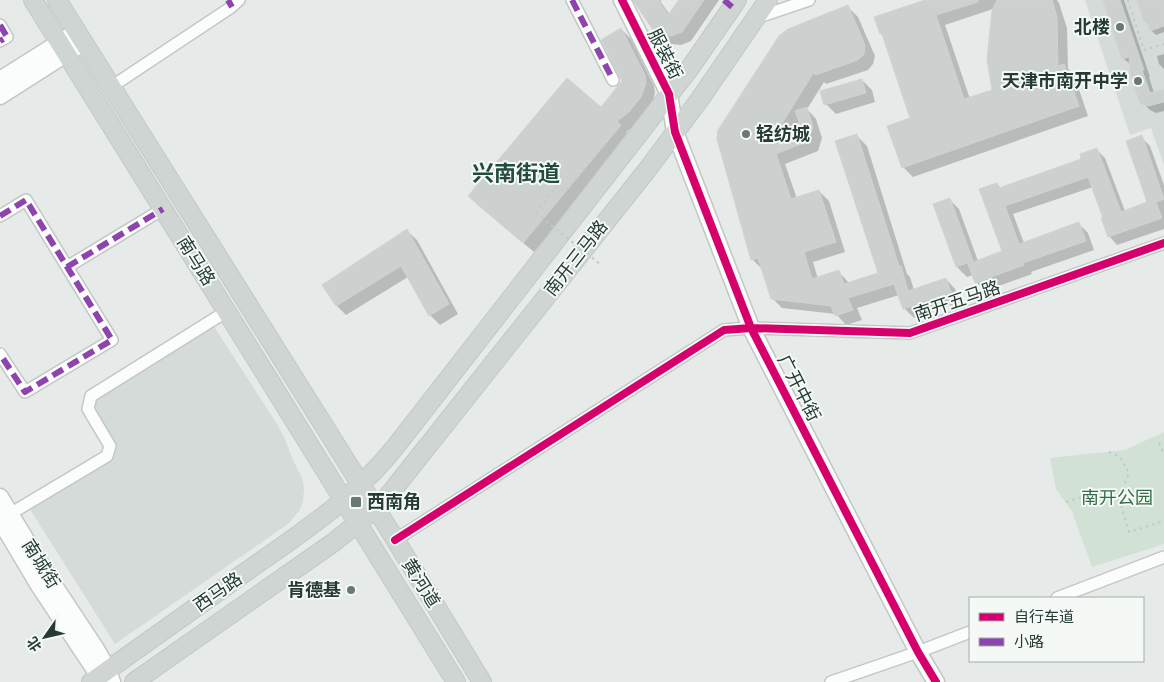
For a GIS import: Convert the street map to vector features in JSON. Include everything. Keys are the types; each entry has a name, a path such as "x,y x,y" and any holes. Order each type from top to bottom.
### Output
{"main road":[{"name":"南马路","path":"33,0 357,523"},
{"name":"南马路","path":"57,0 360,485"},
{"name":"南开三马路","path":"375,509 412,466 675,132 768,0"},
{"name":"南开三马路","path":"343,501 371,475 396,446 690,68 731,2"},
{"name":"黄河道","path":"360,485 482,682"},
{"name":"西马路","path":"103,678 343,501"},
{"name":"西马路","path":"134,682 334,542 375,509"},
{"name":"黄河道","path":"357,523 456,682"}],"street":[{"name":"服装街","path":"622,0 669,94"},
{"path":"754,19 809,0"},
{"path":"576,1 613,80"},
{"path":"111,87 233,2"},
{"path":"0,25 7,37 0,41"},
{"path":"0,80 80,37"},
{"path":"0,96 62,48"},
{"name":"广开中街","path":"669,94 675,132 751,328 918,652 936,682"},
{"path":"0,216 26,200 112,340 25,392 0,354"},
{"path":"68,267 163,209"},
{"name":"南开五马路","path":"395,540 724,330 751,328 910,333 1164,243"},
{"path":"5,517 107,456 110,446 88,409 91,396 227,311"},
{"name":"南城街","path":"0,497 5,517 47,575 96,649 103,678"},
{"path":"1060,597 1164,557"},
{"path":"831,682 969,632"}],"path":[{"path":"1128,0 1144,50 1164,44"},
{"path":"600,264 536,213 557,186 565,191 609,140"},
{"path":"1159,443 1164,454"},
{"path":"1108,452 1120,457 1129,473 1119,498 1129,532 1164,521"},
{"path":"1066,502 1095,493 1119,498"}],"shaded area":[{"name":"天津市南开中学","path":"1085,0 1164,0 1164,165 1151,128 1130,135"},
{"path":"213,325 284,437 302,478 304,488 303,501 300,510 288,524 115,644 28,506 113,448 88,402"}],"green space":[{"name":"南开公园","path":"1164,432 1164,544 1092,567 1072,511 1056,489 1050,458 1125,450"}],"building":[{"path":"633,0 658,0 668,15 679,0 704,0 682,32 671,36 661,35 653,30"},
{"path":"925,0 978,0 978,2 936,15 964,99 992,90 987,59 992,11 997,0 1052,0 1057,17 1058,66 1064,64 1079,106 902,168 887,126 910,118 882,34 880,34 874,17"},
{"path":"1103,0 1120,0 1150,93 1164,89 1164,102 1148,106 1141,104 1139,101 1130,72 1129,57 1122,59"},
{"path":"1137,0 1164,0 1164,26 1150,31 1147,21 1144,22"},
{"path":"848,5 865,45 864,54 858,60 815,75 814,72 770,143 797,133 800,124 795,111 807,107 813,127 808,141 776,154 791,199 819,190 836,242 804,252 812,279 839,270 844,284 878,273 835,141 857,134 908,291 946,278 951,292 903,309 894,284 848,298 853,310 835,316 831,306 771,299 758,258 751,260 717,139 718,130 779,36 788,29"},
{"path":"621,28 645,75 646,83 641,97 629,112 617,121 621,125 523,243 468,196 567,78 601,107 622,81 601,40"},
{"path":"862,79 866,93 824,105 820,91"},
{"path":"1142,135 1164,199 1156,202 1162,218 1108,237 1088,177 1005,206 1019,244 1079,222 1086,241 1023,263 1024,265 975,283 968,264 1002,251 979,189 997,183 999,188 1081,159 1080,154 1097,148 1121,212 1147,202 1126,141"},
{"path":"950,198 973,261 956,267 933,204"},
{"path":"407,229 449,304 429,316 401,266 336,306 322,285"}],"marked path":[{"path":"228,0 232,7"},
{"path":"572,0 613,80"},
{"path":"724,0 732,7"},
{"path":"0,25 7,37 0,41"},
{"path":"0,216 26,200 112,340 25,392 0,354"},
{"path":"67,267 163,209"}],"cycle path":[{"path":"622,0 669,94 675,132 751,328 918,652 936,682"},
{"path":"395,540 724,330 751,328 910,333 1164,243"}],"place":[{"name":"北楼","path":"1120,27"},
{"name":"天津市南开中学","path":"1138,81"},
{"name":"轻纺城","path":"746,134"},
{"name":"西南角","path":"356,502"},
{"name":"肯德基","path":"351,590"}],"district":[{"name":"兴南街道","path":"516,173"}]}
